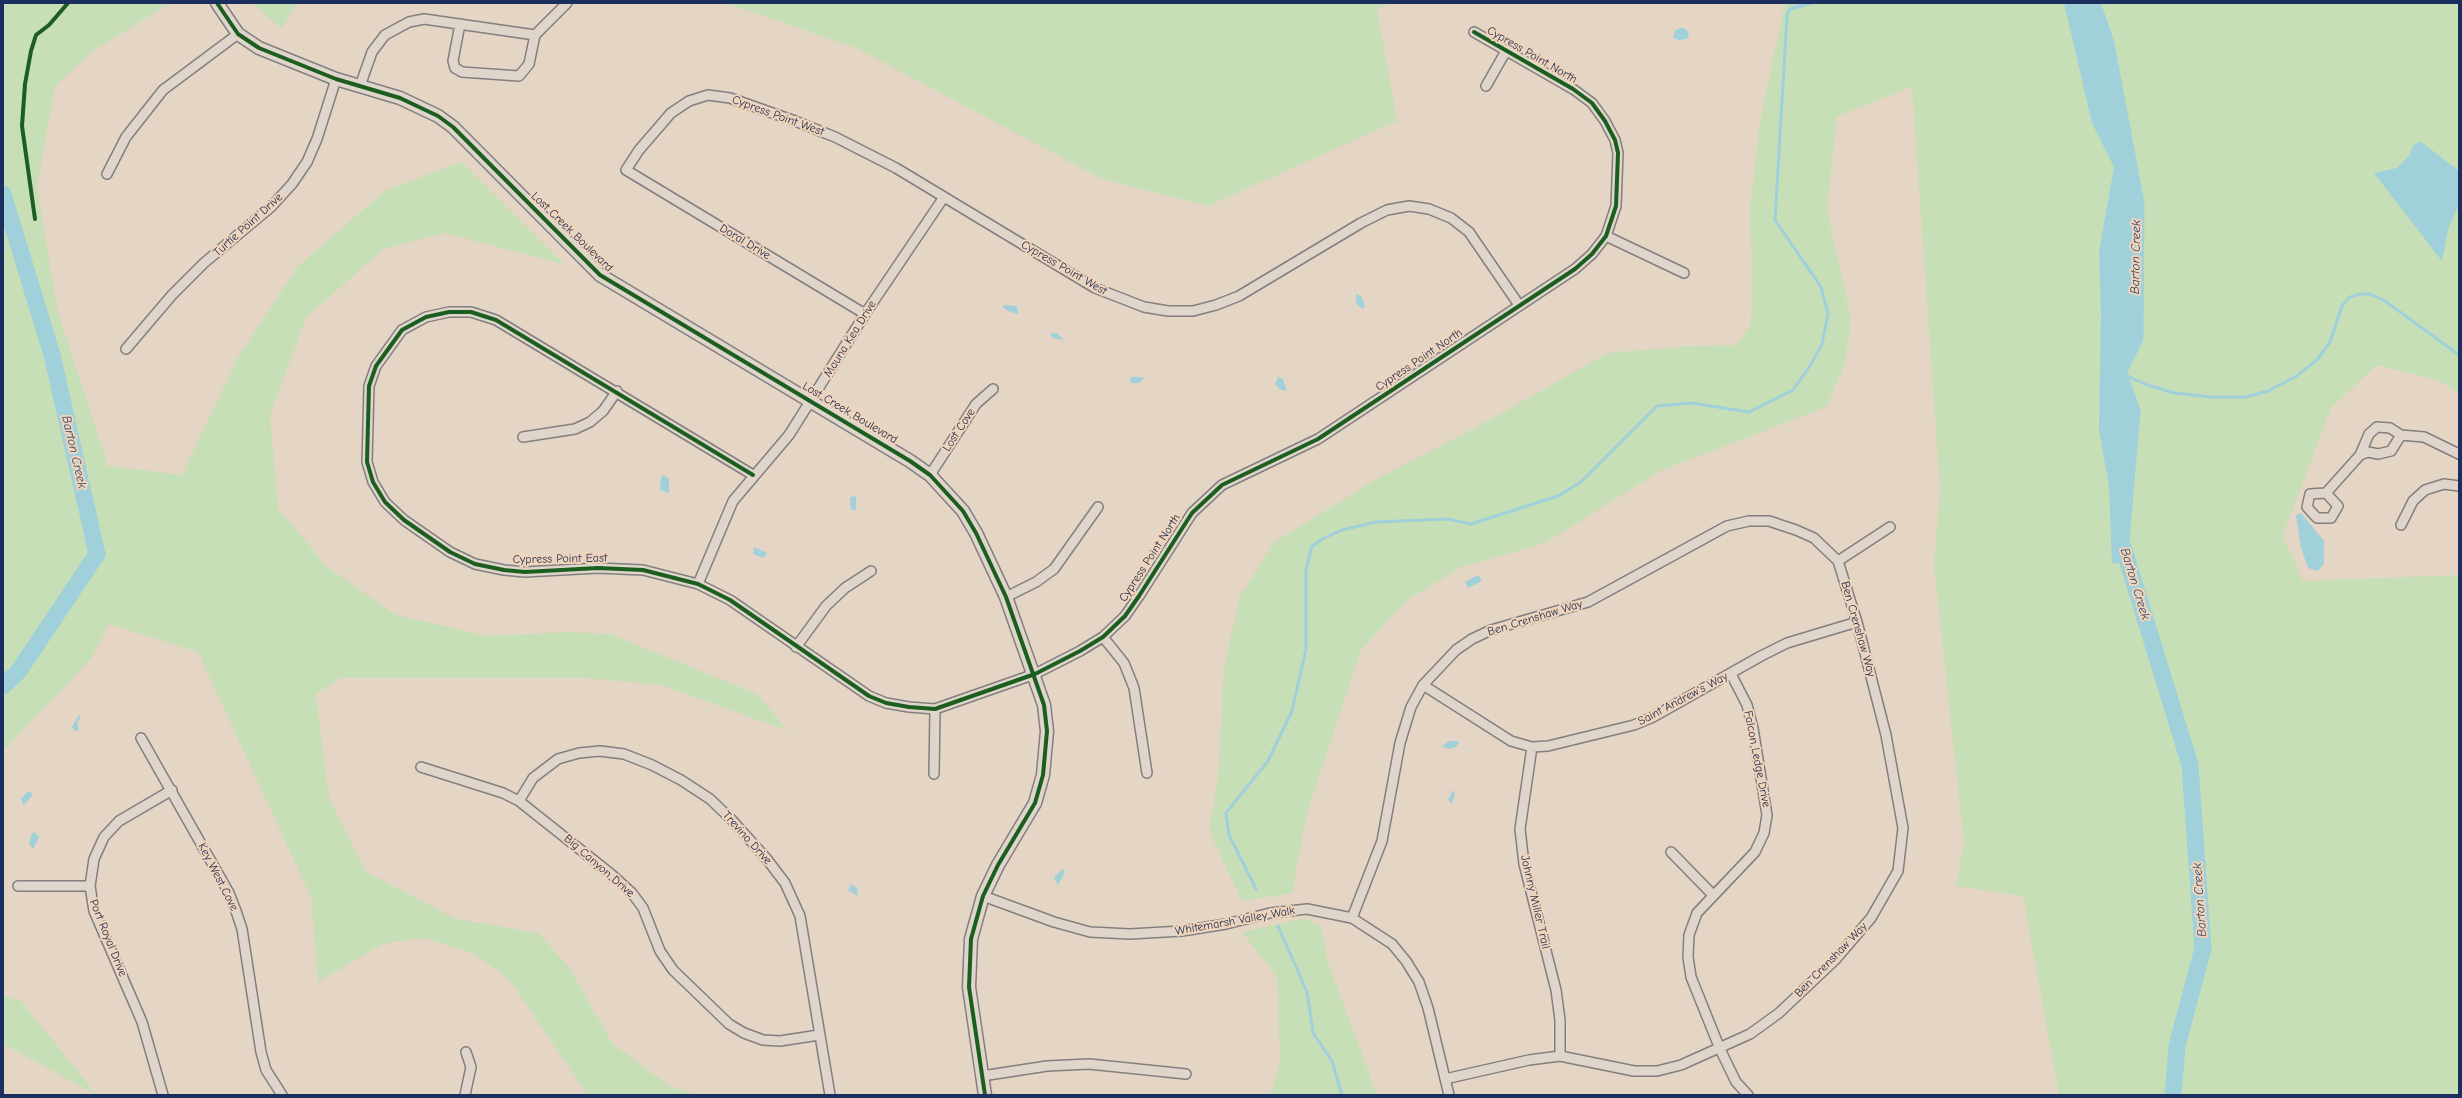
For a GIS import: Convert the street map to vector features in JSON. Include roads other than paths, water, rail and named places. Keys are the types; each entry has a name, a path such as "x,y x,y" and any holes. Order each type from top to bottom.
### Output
{"street":[{"name":"Lost Creek Boulevard","path":"217,3 238,34 259,48 336,79 400,98 438,116 453,127 600,275 812,401 930,475 963,511 976,533 1006,597 1035,674 1044,705 1047,730 1042,775 1035,803 998,865 975,917 969,962 969,987 984,1095"},
{"path":"460,24 453,61 454,68 462,72 513,77 519,76 529,64 535,35 567,3"},
{"path":"360,86 372,52 384,35 395,28 424,19 535,35"},
{"name":"Cypress Point North","path":"1035,674 1080,652 1103,636 1124,616 1139,596 1192,513 1222,485 1318,439 1575,270 1592,254 1606,236 1616,206 1619,180 1615,140 1605,121 1592,103 1474,32"},
{"path":"107,174 126,137 163,90 238,34"},
{"path":"1486,86 1506,51"},
{"name":"Turtle Point Drive","path":"126,349 172,295 204,263 271,207 292,184 307,162 317,139 336,79"},
{"name":"Cypress Point West","path":"626,170 639,150 671,113 689,100 708,95 730,98 835,138 896,168 1095,288 1144,306 1168,311 1193,311 1239,296 1361,223 1387,210 1409,206 1429,209 1451,218 1469,232 1519,306"},
{"name":"Doral Drive","path":"626,170 865,314"},
{"name":"Mauna Kea Drive","path":"698,584 733,501 753,475 789,435 812,401 865,314 944,197"},
{"path":"1606,236 1684,272"},
{"name":"Cypress Point East","path":"753,475 496,320 471,312 449,312 426,317 402,330 376,366 369,386 366,462 372,482 385,502 404,520 450,552 475,564 525,572 598,568 643,570 698,584 730,600 869,696 886,703 909,707 935,708 1035,674"},
{"name":"Lost Cove","path":"930,475 976,404 993,389"},
{"path":"524,437 576,429 590,422 603,411 617,392"},
{"path":"2326,493 2360,455 2369,434 2377,427 2390,428 2401,435 2424,437 2459,454"},
{"path":"2360,455 2368,452 2378,454 2391,451 2401,435"},
{"path":"2401,525 2413,500 2424,490 2444,484 2459,486"},
{"path":"1006,597 1036,582 1054,568 1098,507"},
{"name":"Ben Crenshaw Way","path":"1352,918 1382,840 1400,743 1412,707 1423,685 1436,670 1472,639 1491,630 1588,602 1727,526 1749,521 1776,523 1814,538 1838,561 1857,622 1886,735 1903,828 1898,871 1871,918 1834,960 1780,1013 1750,1034 1681,1065 1657,1070 1634,1071 1560,1056 1529,1060 1445,1079"},
{"path":"1838,561 1890,527"},
{"path":"796,646 826,606 845,588 871,571"},
{"name":"Saint Andrew's Way","path":"1423,685 1511,741 1532,746 1548,746 1634,725 1653,717 1787,644 1857,622"},
{"path":"1103,636 1124,663 1134,688 1147,773"},
{"name":"Falcon Ledge Drive","path":"1731,674 1747,705 1753,728 1767,815 1764,833 1755,852 1697,913 1689,935 1688,957 1690,977 1720,1048 1736,1082 1748,1095"},
{"path":"934,774 935,708"},
{"name":"Key West Cove","path":"141,738 172,790 229,893 242,929 261,1052 266,1070 282,1095"},
{"name":"Johnny Miller Trail","path":"1532,746 1520,829 1524,864 1556,990 1560,1020 1560,1056"},
{"name":"Trevino Drive","path":"519,801 533,778 558,759 578,753 600,751 624,754 652,765 681,780 710,799 731,819 766,858 794,900 800,916 830,1095"},
{"name":"Big Canyon Drive","path":"421,767 503,793 519,801 535,812 632,893 643,908 660,951 673,970 729,1024 744,1033 763,1040 780,1041 819,1035"},
{"name":"Port Royal Drive","path":"163,1095 142,1022 94,911 90,886 94,859 104,837 119,821 172,790"},
{"path":"1671,852 1713,895"},
{"path":"18,886 90,886"},
{"name":"Whitemarsh Valley Walk","path":"983,896 1054,922 1090,932 1130,934 1182,931 1226,924 1270,913 1307,909 1352,918 1392,944 1406,961 1419,982 1428,1008 1449,1095"},
{"path":"465,1095 471,1067 466,1052"},
{"path":"982,1076 1046,1066 1089,1064 1186,1074"}],"water":[{"path":"1804,3 1818,3 1793,10 1790,7"},
{"path":"2064,3 2088,3 2123,126 2130,199 2130,312 2128,376 2117,487 2128,561 2112,564 2109,486 2099,430 2101,313 2099,252 2114,167 2092,123"},
{"path":"1680,28 1686,29 1689,34 1687,39 1679,40 1673,38 1675,31"},
{"path":"2420,141 2459,171 2459,205 2449,226 2442,261 2374,173 2397,168 2409,156 2413,146"},
{"path":"1356,294 1362,297 1365,306 1362,309 1356,303"},
{"path":"1004,305 1017,306 1018,314 1008,311 1003,307"},
{"path":"1051,333 1058,334 1064,340 1052,338 1050,335"},
{"path":"1131,377 1144,377 1139,383 1130,383"},
{"path":"1278,377 1283,379 1287,391 1281,390 1275,384"},
{"path":"663,475 669,479 669,493 660,490 661,478"},
{"path":"856,496 856,510 851,510 850,497"},
{"path":"2301,513 2324,541 2324,564 2318,571 2308,568 2301,548 2296,515"},
{"path":"754,547 767,553 764,558 753,554"},
{"path":"1478,575 1482,581 1468,588 1465,582"},
{"path":"79,715 81,718 77,722 79,730 75,731 72,727"},
{"path":"1448,741 1456,741 1459,743 1456,747 1449,749 1442,747"},
{"path":"1453,790 1455,794 1452,804 1448,800"},
{"path":"28,791 32,793 32,796 24,805 21,799"},
{"path":"34,832 39,837 33,849 29,843"},
{"path":"1062,869 1065,872 1058,885 1054,878"},
{"path":"851,884 857,888 858,896 848,890"}],"waterway":[{"name":"Barton Creek","path":"2092,3 2106,44 2136,204 2135,338 2118,372 2132,411 2121,540 2190,765 2203,948 2177,1046 2173,1095"},
{"path":"1256,889 1229,835 1226,813 1268,761 1292,711 1306,649 1306,570 1312,546 1322,539 1342,530 1376,522 1448,519 1471,524 1558,496 1581,482 1657,406 1692,403 1749,412 1793,390 1810,366 1822,344 1828,314 1821,287 1775,220 1787,16 1789,10 1795,8"},
{"name":"Barton Creek","path":"3,194 52,355 97,554 18,672 3,686"},
{"path":"2125,375 2147,385 2175,393 2211,397 2246,397 2268,391 2295,377 2317,360 2330,342 2342,306 2350,297 2360,294 2370,294 2385,301 2459,355"},
{"path":"1278,926 1307,992 1313,1033 1332,1061 1342,1095"}]}
